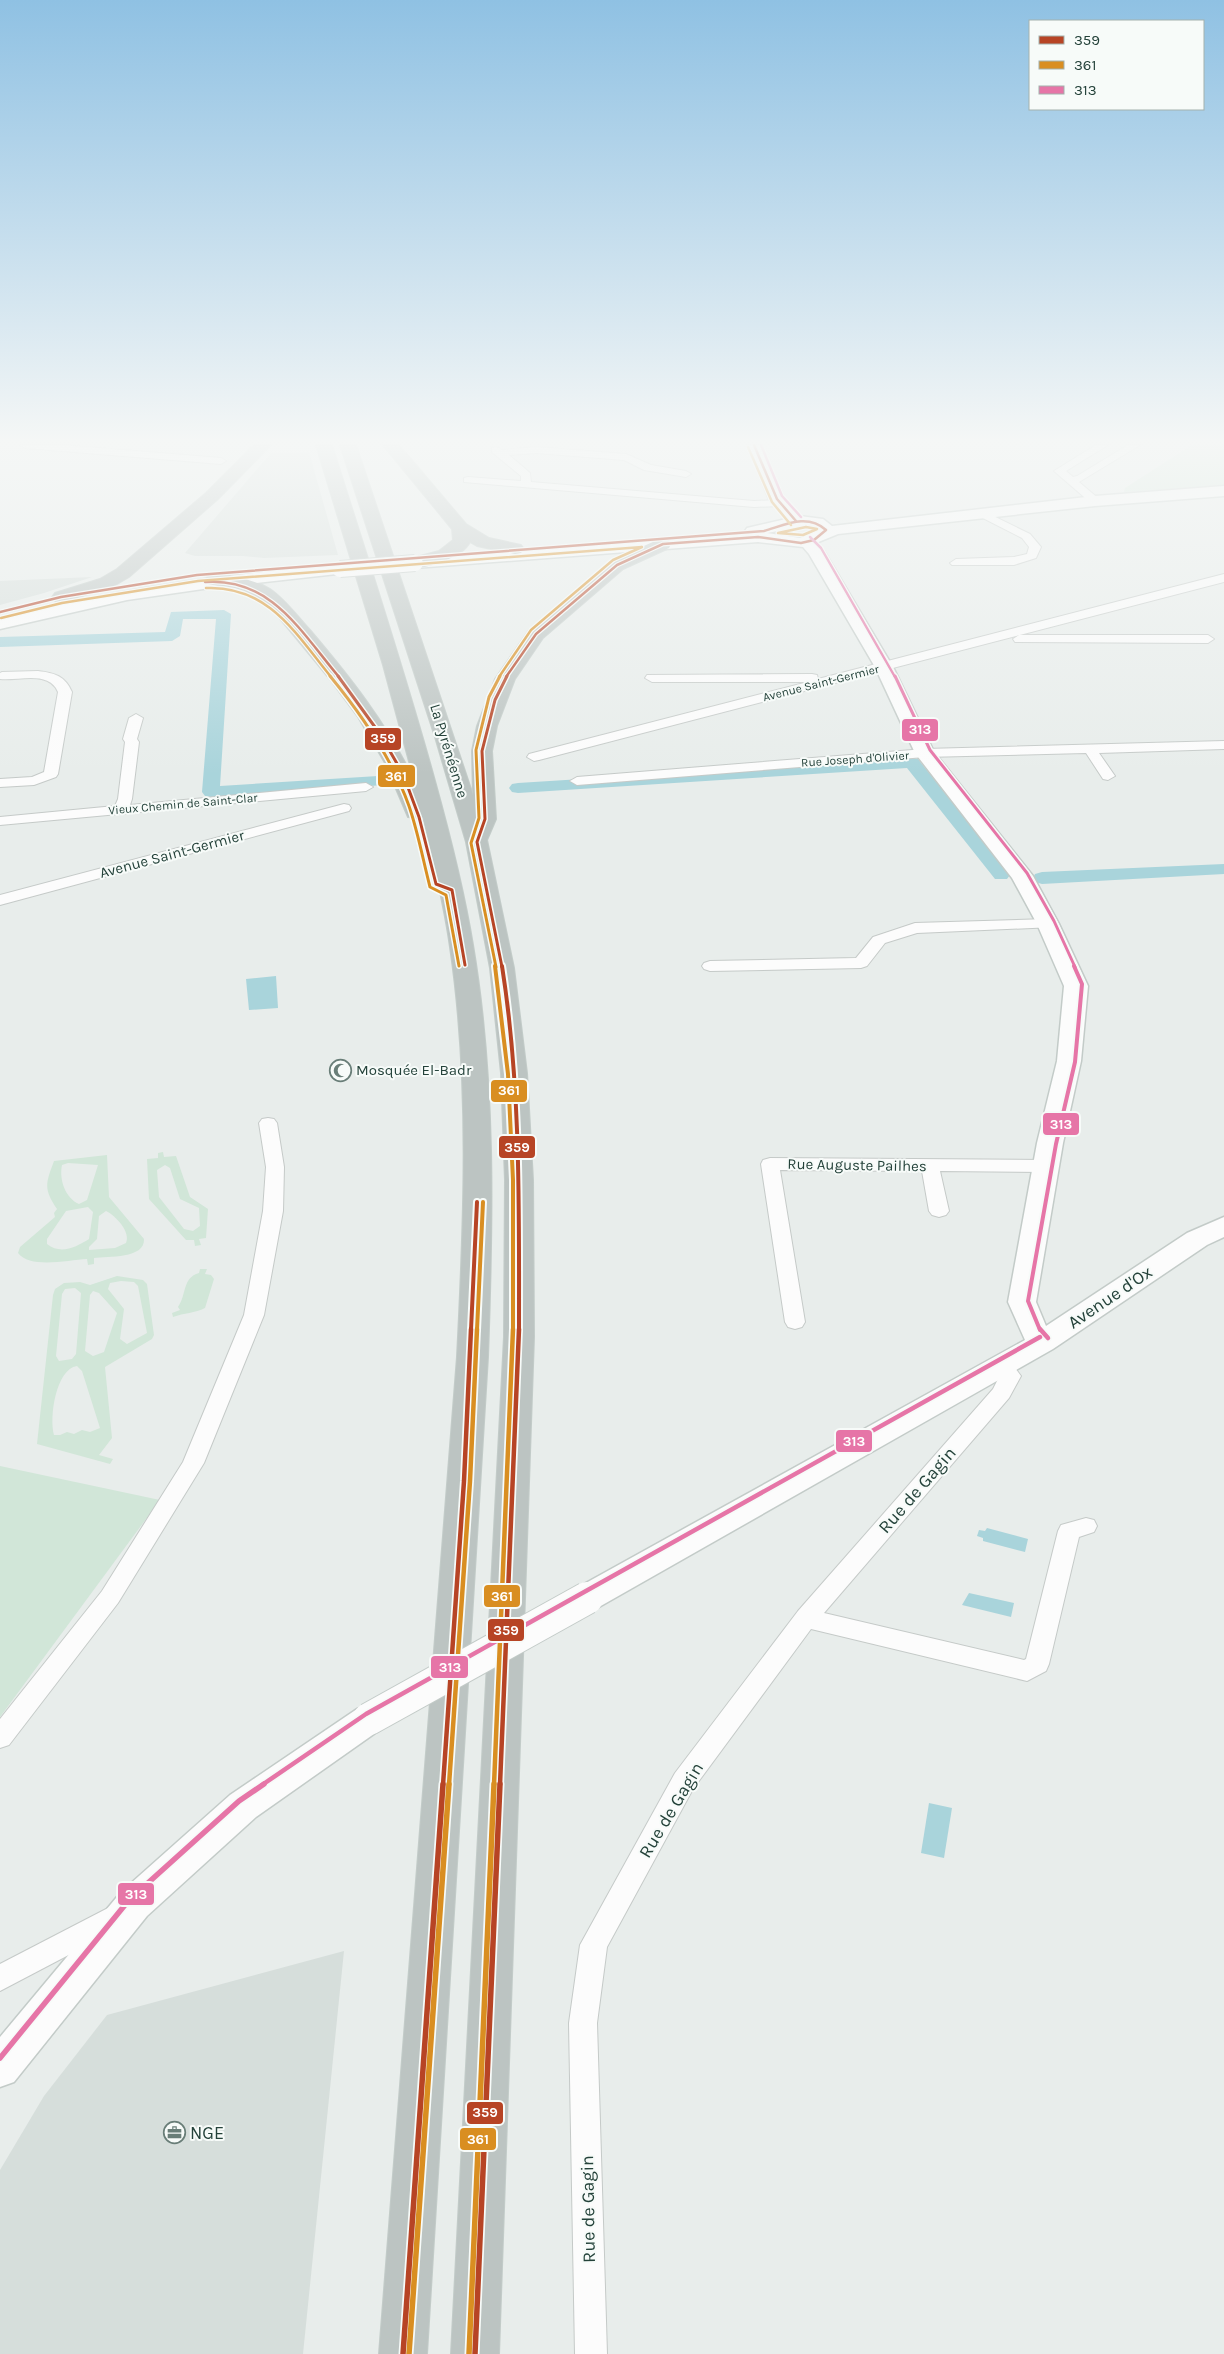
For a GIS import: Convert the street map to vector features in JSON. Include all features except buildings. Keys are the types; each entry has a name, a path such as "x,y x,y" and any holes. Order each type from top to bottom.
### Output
{"highway":[{"path":"61,597 106,583 123,573 144,555"},
{"name":"La Pyrénéenne","path":"357,555 414,741 452,890 465,969 474,1076 477,1182 473,1332 439,1861 403,2354"},
{"name":"La Pyrénéenne","path":"384,555 445,737 476,842 502,968 514,1073 519,1180 519,1336 474,2354"},
{"path":"413,561 445,555"},
{"path":"476,842 485,819 482,751 486,726 504,679 536,634 596,581 617,565 639,555"},
{"path":"214,580 240,584 268,597 335,671 385,743 406,782 426,839 436,884 452,890"}],"street":[{"path":"0,612 61,597 197,575 503,555"},
{"path":"818,555 884,667 925,753 1022,876 1048,924 1076,986 1069,1061 1046,1166 1022,1302 1035,1334 1043,1342"},
{"path":"956,563 1014,562 1032,555"},
{"path":"0,624 104,598 214,580 339,566"},
{"name":"Avenue Saint-Germier","path":"534,757 1224,578"},
{"path":"1008,635 1019,639 1208,639"},
{"path":"0,783 34,781 51,774 65,692 60,682 51,677 36,675 2,676"},
{"path":"652,678 841,678"},
{"path":"120,810 125,799 132,742 130,739 136,718"},
{"name":"Rue Joseph d'Olivier","path":"577,781 925,753 1224,745"},
{"path":"1090,749 1108,776"},
{"name":"Vieux Chemin de Saint-Clar","path":"0,821 366,787"},
{"name":"Avenue Saint-Germier","path":"0,900 344,808"},
{"path":"710,966 860,963 879,940 915,928 1048,924"},
{"path":"0,1738 110,1597 193,1463 254,1315 273,1211 275,1167 268,1123"},
{"name":"Rue Auguste Pailhes","path":"795,1322 770,1164 1046,1166"},
{"path":"930,1165 939,1211"},
{"name":"Avenue d'Ox","path":"0,2068 134,1904 243,1806 369,1719 1043,1342 1197,1239 1224,1226"},
{"name":"Rue de Gagin","path":"591,2354 583,2023 594,1945 684,1781 806,1618 1002,1393 1010,1376 1002,1365"},
{"path":"806,1618 1027,1671 1037,1664 1069,1531 1086,1526"},
{"path":"0,1978 96,1928 134,1904"}],"shaded area":[{"path":"191,555 338,555 264,558"},
{"path":"92,577 44,593 0,605 0,581"},
{"name":"NGE","path":"344,1951 303,2354 0,2354 0,2170 44,2096 107,2015"}],"green space":[{"path":"163,1152 164,1157 176,1156 190,1197 208,1209 206,1238 199,1239 201,1245 195,1246 194,1240 186,1240 149,1199 147,1159 158,1158 158,1153","holes":["165,1165 170,1168 180,1199 199,1208 200,1226 193,1231 184,1229 159,1197 157,1170"]},
{"path":"107,1155 109,1197 144,1239 143,1245 139,1250 125,1255 94,1258 94,1264 88,1265 87,1259 40,1262 31,1261 18,1253 20,1247 55,1217 54,1213 57,1209 49,1196 47,1185 54,1161","holes":["68,1163 98,1165 87,1200 79,1204 70,1197 62,1182 62,1165","88,1207 93,1212 89,1239 68,1249 58,1249 47,1244 47,1239 66,1211","106,1211 118,1220 125,1229 126,1243 115,1248 89,1250 89,1247 97,1239 99,1216"]},
{"path":"200,1269 207,1269 205,1274 211,1275 214,1279 205,1308 173,1317 172,1313 180,1310 178,1307 187,1283 194,1275 199,1273"},
{"path":"117,1276 143,1280 147,1284 154,1335 152,1339 105,1367 112,1438 99,1455 113,1459 110,1464 37,1444 55,1289 64,1283 80,1282 90,1285","holes":["121,1281 134,1282 138,1286 147,1333 127,1344 120,1339 124,1309 108,1289 110,1283","75,1288 81,1293 76,1354 72,1359 59,1361 56,1356 62,1294 65,1289","93,1291 99,1293 117,1313 104,1352 93,1356 85,1351 90,1295","77,1366 82,1371 100,1428 90,1432 82,1430 74,1434 67,1432 54,1435 53,1417 56,1395 59,1384 70,1369"]},
{"path":"0,1466 160,1500 0,1717"}],"water":[{"path":"276,976 278,1008 249,1010 246,979"},
{"path":"987,1528 1028,1539 1025,1552 983,1541 983,1538 977,1536 979,1530 985,1531"},
{"path":"969,1593 1014,1603 1011,1617 962,1605"},
{"path":"929,1803 952,1808 944,1858 921,1853"}],"waterway":[{"path":"0,642 172,636 176,615 224,614 211,792 378,781"},
{"path":"518,788 912,763 1001,875"},
{"path":"1042,878 1224,869"}],"transit line":[{"name":"359","path":"0,612 61,597 197,575 457,555"},
{"name":"361","path":"1,618 62,603 198,581 539,555"},
{"name":"361","path":"469,2354 513,1337 513,1180 508,1074 496,969 471,843 479,818 476,750 489,697 500,676 531,630 613,560 624,555"},
{"name":"359","path":"475,2354 519,1337 519,1180 514,1073 502,968 477,842 485,819 482,751 495,700 505,679 536,634 617,565 639,555"},
{"name":"313","path":"825,555 889,664 930,750 1027,873 1054,921 1082,984 1075,1062 1056,1144 1028,1301 1040,1330 1048,1338"},
{"name":"359","path":"205,582 223,581 241,584 257,590 272,600 325,660 380,734 403,774 412,795 423,828 436,884 452,890 465,965"},
{"name":"361","path":"206,588 238,590 254,596 268,605 321,664 362,717 385,755 405,795 416,829 430,887 446,895 459,966"},
{"name":"359","path":"403,2354 464,1481 477,1202"},
{"name":"361","path":"409,2354 470,1481 483,1202"},
{"name":"313","path":"0,2058 129,1900 239,1801 366,1714 1040,1337"}],"place":[{"name":"Mosquée El-Badr","path":"340,1070"},
{"name":"NGE","path":"174,2133"}]}
